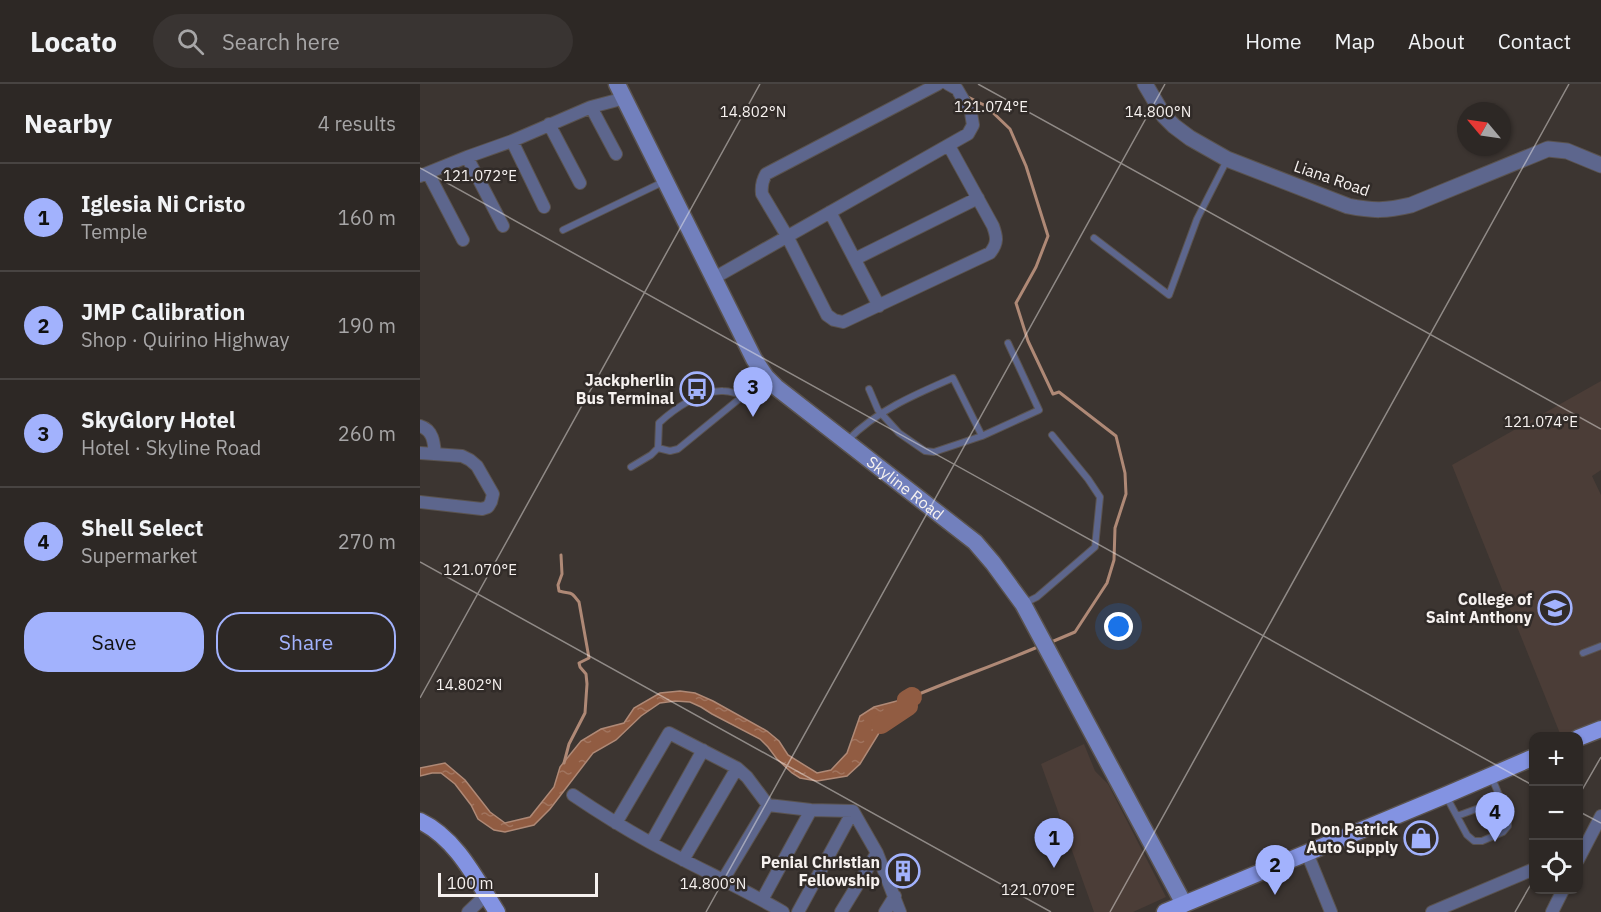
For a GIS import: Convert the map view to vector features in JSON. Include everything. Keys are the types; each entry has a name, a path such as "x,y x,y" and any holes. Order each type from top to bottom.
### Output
{"main road":[{"name":"Skyline Road","path":"621,91 754,359 766,377 975,542 993,563 1023,604 1184,904"},
{"path":"1583,736 1601,729"},
{"path":"1165,912 1529,759"},
{"path":"420,821 438,832 455,848 497,912"}],"street":[{"path":"938,84 766,174 762,180 762,195 787,236 827,315 834,320 843,322 879,306 990,253 996,246 997,237 993,226 949,146"},
{"path":"714,278 968,134 973,125 971,113 957,89 948,84"},
{"name":"Liana Road","path":"1145,84 1164,116 1174,126 1227,159 1348,206 1369,211 1390,210 1411,205 1548,149 1567,151 1601,165"},
{"path":"463,240 424,174 512,141 591,107 621,91"},
{"path":"591,107 616,154"},
{"path":"549,124 580,183"},
{"path":"512,141 544,207"},
{"path":"467,157 503,226"},
{"path":"855,259 978,198"},
{"path":"830,212 879,306"},
{"path":"420,426 425,428 433,438 435,454"},
{"path":"420,453 462,456 477,466 493,494 488,507 482,509 420,501"},
{"path":"616,823 669,733 737,768 747,777 768,806 853,811"},
{"path":"651,843 702,750"},
{"path":"683,860 737,768"},
{"path":"573,795 651,843 783,912"},
{"path":"723,880 768,806"},
{"path":"762,900 811,810"},
{"path":"853,811 877,853 900,912"},
{"path":"798,912 853,811"},
{"path":"1583,846 1601,816"},
{"path":"841,912 877,853"},
{"path":"1306,853 1331,912"},
{"path":"1432,912 1529,870"},
{"path":"1552,912 1561,894"},
{"path":"468,912 486,895"},
{"path":"885,912 895,896"}],"lane":[{"path":"1094,238 1169,295 1197,219 1227,159"},
{"path":"563,230 666,181"},
{"path":"869,389 878,410 900,433 925,451 934,452 982,436 1040,410 1008,343"},
{"path":"657,448 670,451 678,449 766,377"},
{"path":"847,441 857,431 882,414 916,394 952,378 982,436"},
{"path":"631,467 651,455 657,448 659,423 671,411 703,394 723,391 743,395"},
{"path":"1023,604 1037,597 1095,547 1100,497 1052,435"},
{"path":"1583,653 1601,646"},
{"path":"1446,795 1467,835 1474,841 1482,841 1503,832 1508,826 1508,817 1491,776"},
{"path":"1457,816 1501,800"}],"shaded area":[{"name":"College of Saint Anthony","path":"1601,381 1601,470 1592,476 1601,495 1601,722 1578,732 1559,732 1452,465"},
{"path":"1084,744 1095,771 1108,784 1166,897 1133,912 1094,912 1041,764"}],"water":[{"path":"680,691 695,693 713,701 767,731 779,741 788,755 817,773 831,770 847,753 860,716 874,707 912,697 896,718 879,733 860,764 847,776 817,781 800,778 792,773 760,739 701,707 690,702 660,703 641,716 616,740 593,753 550,809 534,825 505,832 494,830 478,819 471,805 455,784 441,773 420,776 420,768 445,763 465,780 490,812 505,823 530,817 554,787 560,767 581,741 601,729 624,723 634,708 660,693"}],"waterway":[{"path":"966,96 986,106 1010,129 1026,166 1048,236 1036,267 1016,303 1028,341 1053,394 1059,392 1116,436 1125,473 1126,494 1115,528 1114,560 1107,583 1075,632 1049,643"},
{"path":"561,555 562,574 558,585 559,591 572,594 579,602 589,658 579,663 586,674 585,713 569,744 564,763"},
{"path":"912,697 1040,646"},
{"path":"881,724 908,706 907,700 912,697"}],"place":[{"name":"Jackpherlin Bus Terminal","path":"697,389"},
{"name":"SkyGlory Hotel","path":"753,417"},
{"name":"College of Saint Anthony","path":"1555,608"},
{"name":"Don Patrick Auto Supply","path":"1421,838"},
{"name":"Shell Select","path":"1495,842"},
{"name":"Iglesia Ni Cristo","path":"1054,868"},
{"name":"Penial Christian Fellowship","path":"903,871"},
{"name":"JMP Calibration","path":"1275,895"}]}
